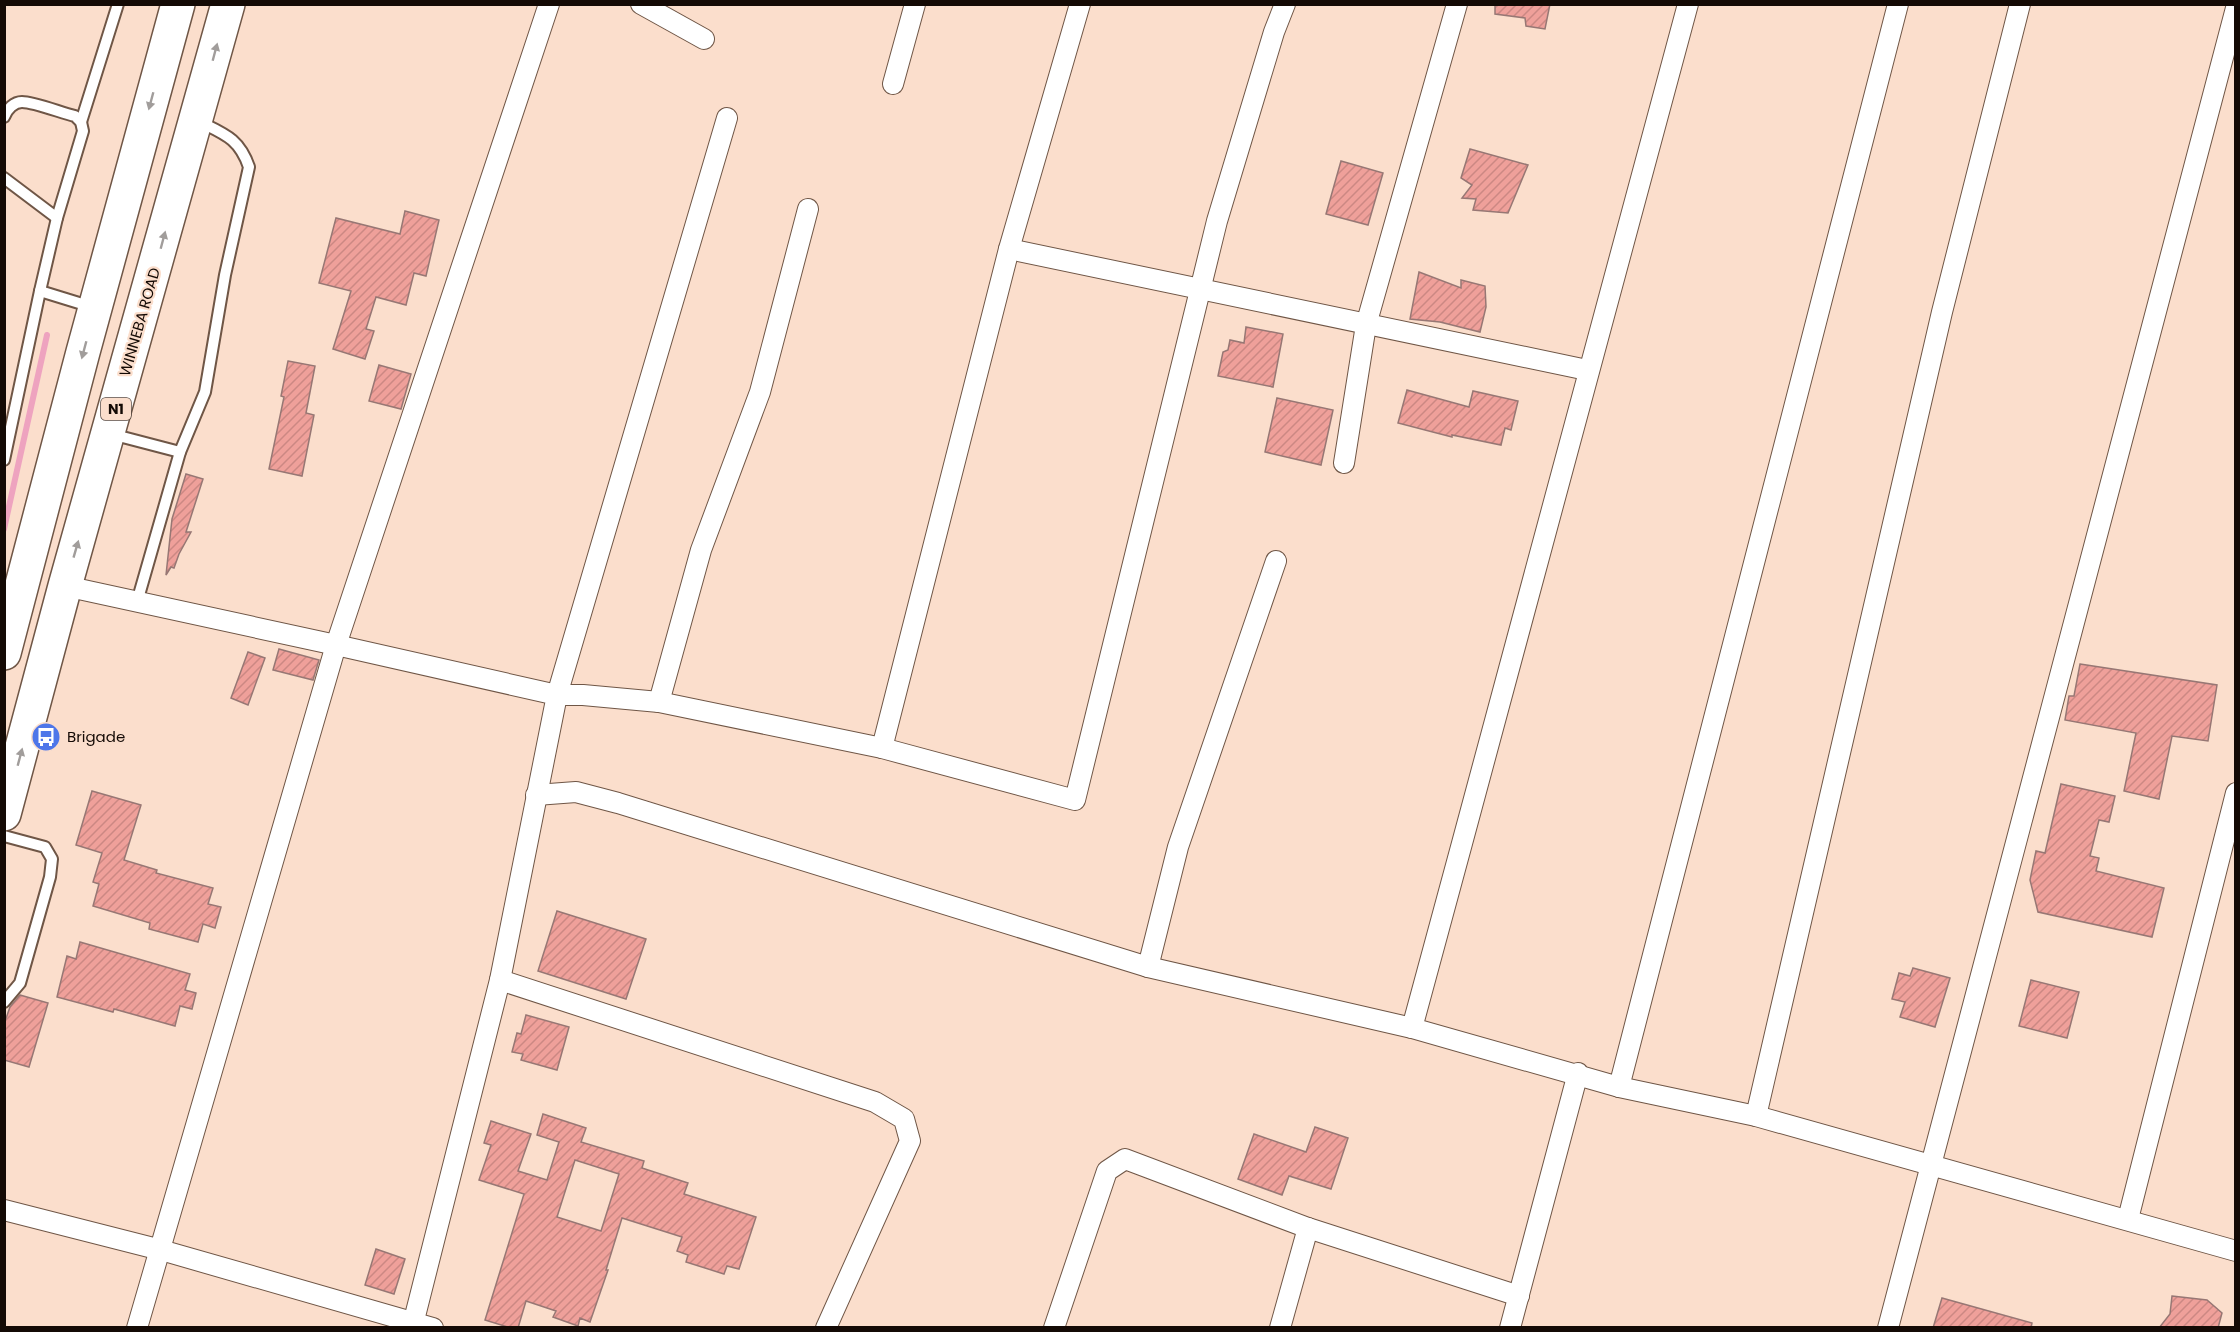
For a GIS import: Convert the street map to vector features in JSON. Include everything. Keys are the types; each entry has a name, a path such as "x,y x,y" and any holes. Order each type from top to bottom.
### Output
{"highway":[{"path":"4,653 12,604 178,4"},
{"name":"WINNEBA ROAD","path":"4,814 65,586 228,4"}],"street":[{"path":"137,1328 336,645 549,4"},
{"path":"641,4 704,39"},
{"path":"893,84 915,4"},
{"path":"882,748 1010,249 1080,4"},
{"path":"65,586 557,696 583,695 659,702 882,748 1075,800 1220,210 1274,32 1285,4"},
{"path":"1344,463 1366,325 1458,4"},
{"path":"1412,1028 1547,530 1587,370 1688,4"},
{"path":"1619,1087 1898,4"},
{"path":"1756,1116 1942,312 2020,4"},
{"path":"1888,1328 2235,8"},
{"path":"413,1325 500,980 557,696 727,118"},
{"path":"659,702 701,550 760,392 808,209"},
{"path":"1010,249 1587,370"},
{"path":"1148,967 1178,847 1276,561"},
{"path":"536,795 576,792 618,803 1148,967 1412,1028 1578,1073 1619,1087 1756,1116 2235,1251"},
{"path":"2128,1219 2235,794"},
{"path":"500,980 875,1102 904,1119 910,1141 826,1328"},
{"path":"1510,1328 1578,1073"},
{"path":"1054,1328 1107,1171 1125,1159 1308,1228 1519,1296"},
{"path":"4,1210 160,1250 413,1325 433,1328"},
{"path":"1280,1328 1308,1228"}],"lane":[{"path":"4,460 57,218 83,131 81,122 118,4"},
{"path":"4,117 6,111 13,105 22,102 75,116 81,122"},
{"path":"137,602 180,452 206,392 225,275 249,167 244,151 229,137 196,120"},
{"path":"4,178 57,218"},
{"path":"40,291 95,308"},
{"path":"109,433 180,452"},
{"path":"4,836 45,847 52,859 50,877 20,983 4,1002"}],"building":[{"path":"1495,4 1550,4 1545,29 1526,26 1525,18 1495,14"},
{"path":"1470,149 1528,165 1508,213 1473,210 1476,199 1462,198 1472,185 1461,178"},
{"path":"1341,161 1383,173 1368,225 1326,214"},
{"path":"405,211 439,220 426,276 414,273 406,305 376,297 366,329 374,331 365,359 333,349 351,291 319,283 336,218 400,234"},
{"path":"1419,272 1461,288 1461,280 1485,286 1486,307 1480,332 1440,322 1410,319"},
{"path":"1246,327 1283,334 1273,387 1218,376 1223,352 1228,350 1230,340 1244,343"},
{"path":"288,361 315,366 306,413 314,415 302,476 269,469 284,397 281,396"},
{"path":"379,365 411,374 401,409 369,401"},
{"path":"1407,390 1469,407 1473,391 1518,401 1511,430 1505,428 1501,445 1452,435 1452,437 1398,423"},
{"path":"1277,398 1333,410 1321,465 1265,452"},
{"path":"186,474 203,479 186,532 191,532 174,568 171,567 166,575 172,519"},
{"path":"279,649 319,660 313,680 273,670"},
{"path":"248,652 265,658 248,705 231,698"},
{"path":"2080,664 2217,685 2208,741 2172,736 2159,799 2124,791 2136,733 2065,720 2069,696 2074,696"},
{"path":"2061,784 2115,796 2109,822 2099,820 2090,856 2099,858 2096,871 2164,888 2152,937 2038,912 2030,880 2036,851 2045,853"},
{"path":"92,791 141,805 124,860 157,870 156,873 213,888 208,904 221,907 215,928 203,924 198,942 149,929 150,923 93,906 99,884 93,882 102,853 76,845"},
{"path":"557,911 646,939 626,999 538,971"},
{"path":"80,942 190,974 185,990 196,993 192,1009 180,1006 175,1026 114,1009 113,1012 57,997 67,956 76,959"},
{"path":"1913,968 1950,978 1935,1027 1900,1017 1905,1002 1892,999 1899,973 1910,976"},
{"path":"2031,980 2079,992 2067,1038 2019,1026"},
{"path":"20,995 48,1003 29,1067 4,1060 4,1024 10,1007"},
{"path":"526,1015 569,1027 557,1070 521,1060 523,1054 512,1052 517,1033 521,1034"},
{"path":"543,1114 586,1128 581,1142 644,1161 642,1168 688,1183 684,1194 756,1217 739,1269 727,1266 724,1274 686,1262 688,1255 677,1251 682,1237 622,1218 606,1270 608,1270 590,1322 580,1318 578,1326 553,1317 556,1311 526,1301 518,1328 485,1320 524,1194 479,1180 491,1145 484,1143 491,1121 531,1134 518,1171 547,1180 559,1142 537,1135","holes":["575,1160 619,1174 601,1231 557,1217"]},
{"path":"1315,1127 1348,1138 1331,1189 1289,1176 1282,1195 1238,1179 1254,1134 1306,1152"},
{"path":"376,1249 405,1259 394,1294 365,1285"},
{"path":"2172,1296 2207,1300 2222,1313 2218,1328 2159,1328 2170,1314"},
{"path":"1942,1298 2032,1323 2031,1328 1933,1328"}],"waterway":[{"path":"4,529 47,335"}],"place":[{"name":"Brigade","path":"46,737"}]}
